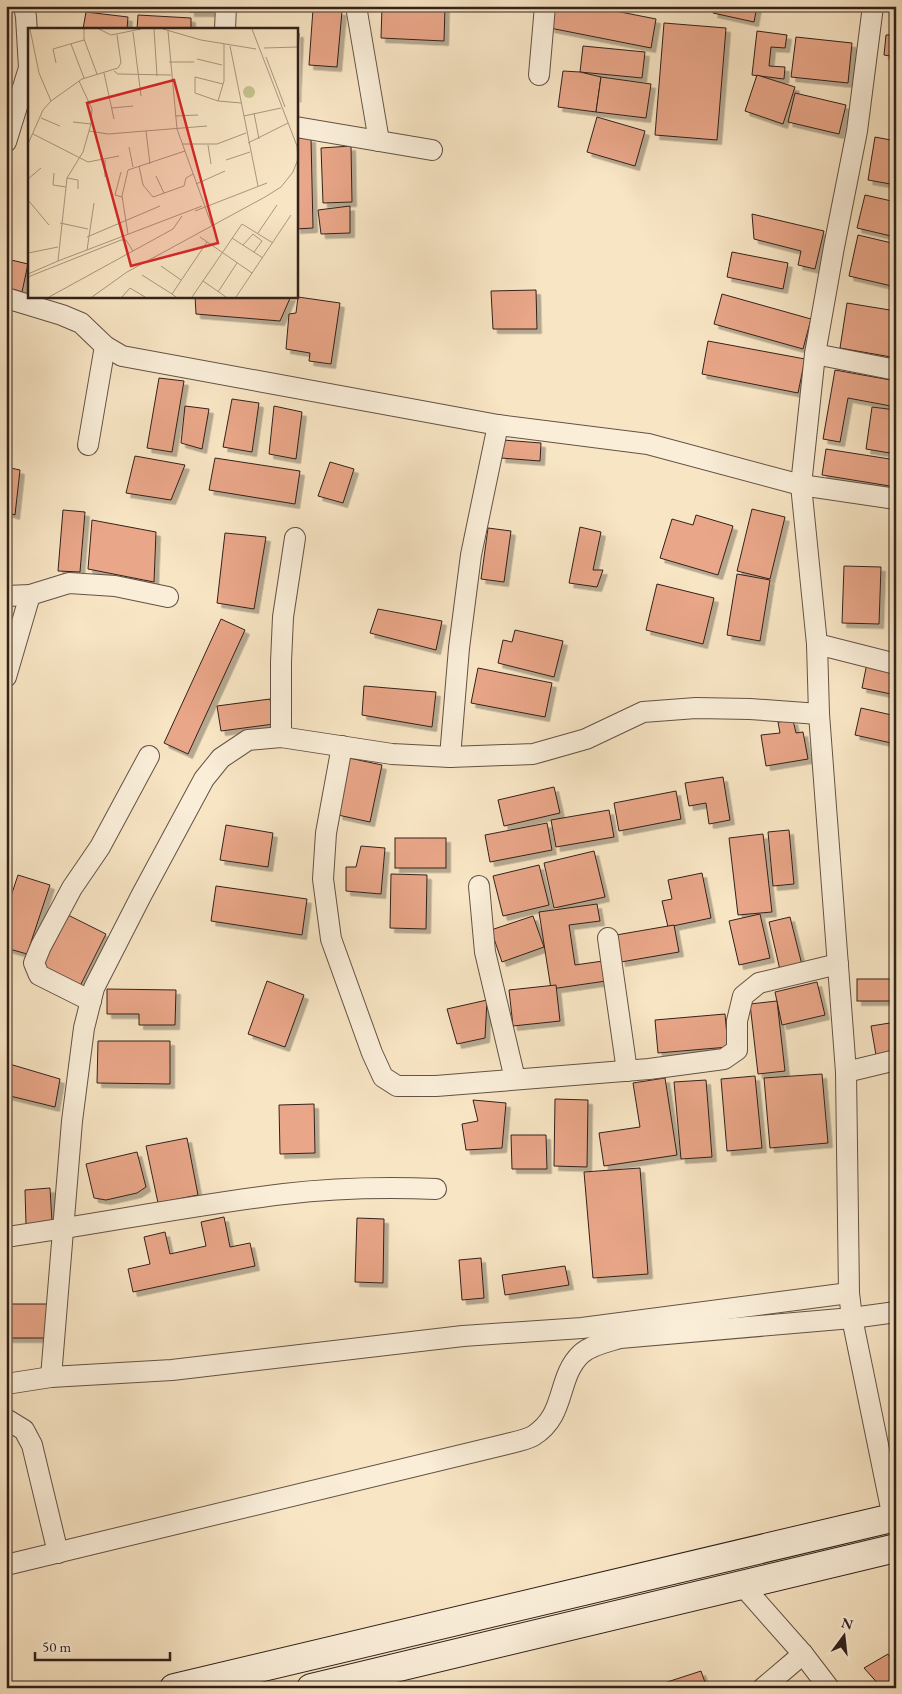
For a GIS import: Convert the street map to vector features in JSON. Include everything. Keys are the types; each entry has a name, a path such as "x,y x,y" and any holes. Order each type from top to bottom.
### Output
{"main road":[{"path":"174,1688 894,1517"},
{"path":"311,1688 896,1548"}],"street":[{"path":"24,6 28,51"},
{"path":"225,28 226,6"},
{"path":"356,6 379,141"},
{"path":"539,75 544,6"},
{"path":"873,6 857,131 815,354 801,485 817,644 820,714 846,1072 849,1293 852,1318 894,1517"},
{"path":"6,142 28,71"},
{"path":"298,127 432,150"},
{"path":"6,298 62,315 81,323 105,346 122,356 498,425 648,444 801,485 896,499"},
{"path":"88,445 105,346"},
{"path":"815,354 896,370"},
{"path":"450,757 459,648 471,555 498,425"},
{"path":"281,737 280,662 283,617 295,538"},
{"path":"6,596 30,595 69,583 115,586 168,597"},
{"path":"6,677 30,595"},
{"path":"817,644 896,664"},
{"path":"51,1377 72,1121 84,1028 94,988 204,779 221,758 248,740 281,737 392,754 450,757 533,754 586,739 643,712 696,708 750,708 820,714"},
{"path":"342,746 326,833 323,879 331,939 372,1053 383,1077 397,1086 436,1086 627,1071 724,1059 737,1050 737,1021 743,996 759,983 838,964"},
{"path":"91,1001 39,975 34,963 72,888 100,847 149,756"},
{"path":"478,886 485,952 515,1080"},
{"path":"608,938 627,1071"},
{"path":"846,1072 896,1060"},
{"path":"6,1237 64,1229 168,1210 285,1194 385,1187 436,1189"},
{"path":"6,1384 51,1377 172,1370 463,1336 582,1328 849,1293"},
{"path":"6,1566 507,1444 532,1436 548,1423 559,1404 566,1377 580,1354 596,1345 620,1338 852,1318 896,1312"},
{"path":"6,1419 24,1430 32,1445 58,1553"},
{"path":"742,1585 803,1654 829,1688"},
{"path":"764,1688 803,1654"}],"building":[{"path":"190,6 213,6 213,12 190,12"},
{"path":"382,6 445,7 444,41 381,38"},
{"path":"555,6 590,6 656,19 651,48 550,28"},
{"path":"715,6 757,6 754,22 713,13"},
{"path":"313,9 342,11 337,67 309,65"},
{"path":"86,12 128,17 127,28 83,28"},
{"path":"138,15 191,18 191,28 137,28"},
{"path":"664,23 726,28 717,140 655,135"},
{"path":"757,31 787,35 785,48 771,47 769,66 785,67 784,79 752,75"},
{"path":"886,35 896,35 896,57 884,55"},
{"path":"796,37 852,43 848,83 791,77"},
{"path":"583,46 645,52 642,78 580,72"},
{"path":"563,71 580,72 601,77 596,112 558,107"},
{"path":"757,75 795,87 783,124 745,111"},
{"path":"601,77 651,84 646,118 596,112"},
{"path":"795,93 846,105 839,134 788,122"},
{"path":"597,117 645,131 635,166 587,152"},
{"path":"875,137 896,141 896,185 868,180"},
{"path":"298,138 311,138 313,228 298,229"},
{"path":"351,146 352,202 323,203 321,148"},
{"path":"865,195 896,202 896,216 891,236 857,228"},
{"path":"350,206 350,233 321,234 318,210"},
{"path":"752,214 824,231 815,269 798,265 801,251 754,239"},
{"path":"858,235 896,244 896,287 849,276"},
{"path":"732,252 788,263 783,289 727,277"},
{"path":"6,255 7,259 28,264 22,292 6,287"},
{"path":"536,290 537,329 493,329 491,291"},
{"path":"722,294 811,319 803,349 714,324"},
{"path":"298,297 340,303 331,364 309,361 310,353 286,349 289,314 296,313"},
{"path":"195,298 290,298 280,321 196,314"},
{"path":"847,303 896,311 896,330 891,357 840,348"},
{"path":"708,341 805,359 798,393 702,374"},
{"path":"835,370 896,381 896,407 848,398 840,442 823,439"},
{"path":"159,378 184,381 172,452 147,448"},
{"path":"232,399 259,403 252,452 223,447"},
{"path":"185,406 209,409 202,449 181,443"},
{"path":"274,406 302,412 296,459 269,454"},
{"path":"872,407 896,410 890,453 866,449"},
{"path":"503,440 541,443 540,461 501,458"},
{"path":"826,449 896,460 896,487 822,475"},
{"path":"135,456 185,465 171,500 126,493"},
{"path":"215,458 300,471 295,504 209,490"},
{"path":"330,462 354,469 343,503 318,496"},
{"path":"6,467 20,470 15,515 6,512"},
{"path":"752,509 785,517 770,579 737,571"},
{"path":"63,510 85,512 80,572 58,571"},
{"path":"696,515 733,526 718,575 660,558 672,519 693,525"},
{"path":"92,520 156,532 154,582 88,569"},
{"path":"580,527 601,532 593,570 603,570 597,587 569,583"},
{"path":"488,528 511,531 504,582 481,579"},
{"path":"225,533 266,537 254,609 217,603"},
{"path":"844,566 881,567 879,624 842,623"},
{"path":"737,574 770,580 760,641 727,635"},
{"path":"657,584 714,598 703,644 646,630"},
{"path":"378,609 442,621 436,650 370,633"},
{"path":"221,619 245,630 188,754 164,743"},
{"path":"515,630 563,641 554,677 498,663 503,640 512,642"},
{"path":"867,663 896,670 896,695 862,688"},
{"path":"478,668 552,683 545,717 471,703"},
{"path":"364,686 436,692 432,727 362,715"},
{"path":"270,699 274,724 221,731 217,706"},
{"path":"861,708 896,716 896,744 855,735"},
{"path":"793,720 796,733 803,732 808,759 766,766 761,735 780,733 778,722"},
{"path":"349,758 382,765 370,822 338,815"},
{"path":"723,777 730,820 709,824 706,803 689,806 685,783"},
{"path":"554,787 560,813 504,826 498,800"},
{"path":"676,791 681,819 619,831 614,803"},
{"path":"609,810 614,837 556,847 551,820"},
{"path":"547,823 552,850 490,862 485,835"},
{"path":"226,825 273,833 268,867 220,860"},
{"path":"789,830 794,884 773,886 768,832"},
{"path":"763,834 772,912 738,915 729,838"},
{"path":"395,838 446,838 446,868 395,868"},
{"path":"361,846 385,848 381,894 346,891 346,867 356,867"},
{"path":"594,851 605,897 554,908 544,863"},
{"path":"539,865 549,905 503,916 493,876"},
{"path":"702,873 711,918 668,927 662,901 672,899 668,880"},
{"path":"391,874 427,875 426,929 390,928"},
{"path":"18,875 50,885 27,954 6,948 6,911"},
{"path":"216,886 307,899 302,935 211,921"},
{"path":"597,904 600,921 569,925 575,965 603,961 606,981 551,989 539,912"},
{"path":"760,914 770,958 739,965 729,921"},
{"path":"68,915 106,934 80,986 42,967"},
{"path":"533,916 544,947 502,962 491,930"},
{"path":"790,917 802,965 780,970 769,922"},
{"path":"674,925 679,952 621,962 616,935"},
{"path":"857,979 896,979 896,1001 857,1001"},
{"path":"267,981 304,995 285,1047 248,1034"},
{"path":"817,982 825,1015 782,1025 775,992"},
{"path":"556,985 560,1021 513,1026 509,990"},
{"path":"107,989 176,990 175,1025 139,1025 139,1014 107,1014"},
{"path":"487,1000 485,1038 457,1044 447,1009"},
{"path":"777,1001 785,1071 758,1074 750,1004"},
{"path":"725,1014 728,1047 658,1053 655,1020"},
{"path":"896,1022 896,1051 876,1055 871,1026"},
{"path":"98,1041 170,1041 170,1084 97,1083"},
{"path":"6,1063 60,1079 55,1107 6,1095"},
{"path":"822,1074 828,1143 770,1148 764,1078"},
{"path":"755,1076 762,1148 727,1151 721,1079"},
{"path":"665,1078 677,1155 604,1166 599,1133 640,1127 633,1083"},
{"path":"706,1080 712,1157 681,1159 674,1082"},
{"path":"555,1099 588,1100 587,1167 554,1166"},
{"path":"473,1100 506,1103 502,1148 466,1150 462,1124 478,1121"},
{"path":"314,1104 315,1153 280,1154 279,1105"},
{"path":"511,1135 546,1135 547,1169 512,1169"},
{"path":"187,1138 198,1195 158,1203 146,1146"},
{"path":"137,1152 146,1187 137,1193 106,1200 94,1198 86,1164"},
{"path":"640,1168 648,1274 593,1278 584,1172"},
{"path":"50,1188 52,1222 26,1225 25,1190"},
{"path":"224,1217 230,1247 250,1243 255,1266 133,1292 128,1269 150,1264 144,1237 165,1232 170,1254 206,1246 201,1222"},
{"path":"357,1218 384,1219 383,1283 355,1282"},
{"path":"481,1258 484,1298 462,1300 459,1260"},
{"path":"565,1266 569,1285 505,1295 502,1275"},
{"path":"6,1304 48,1304 50,1338 6,1338"},
{"path":"888,1654 896,1665 896,1688 882,1688 864,1668"},
{"path":"701,1671 707,1688 662,1688 661,1684"}]}
